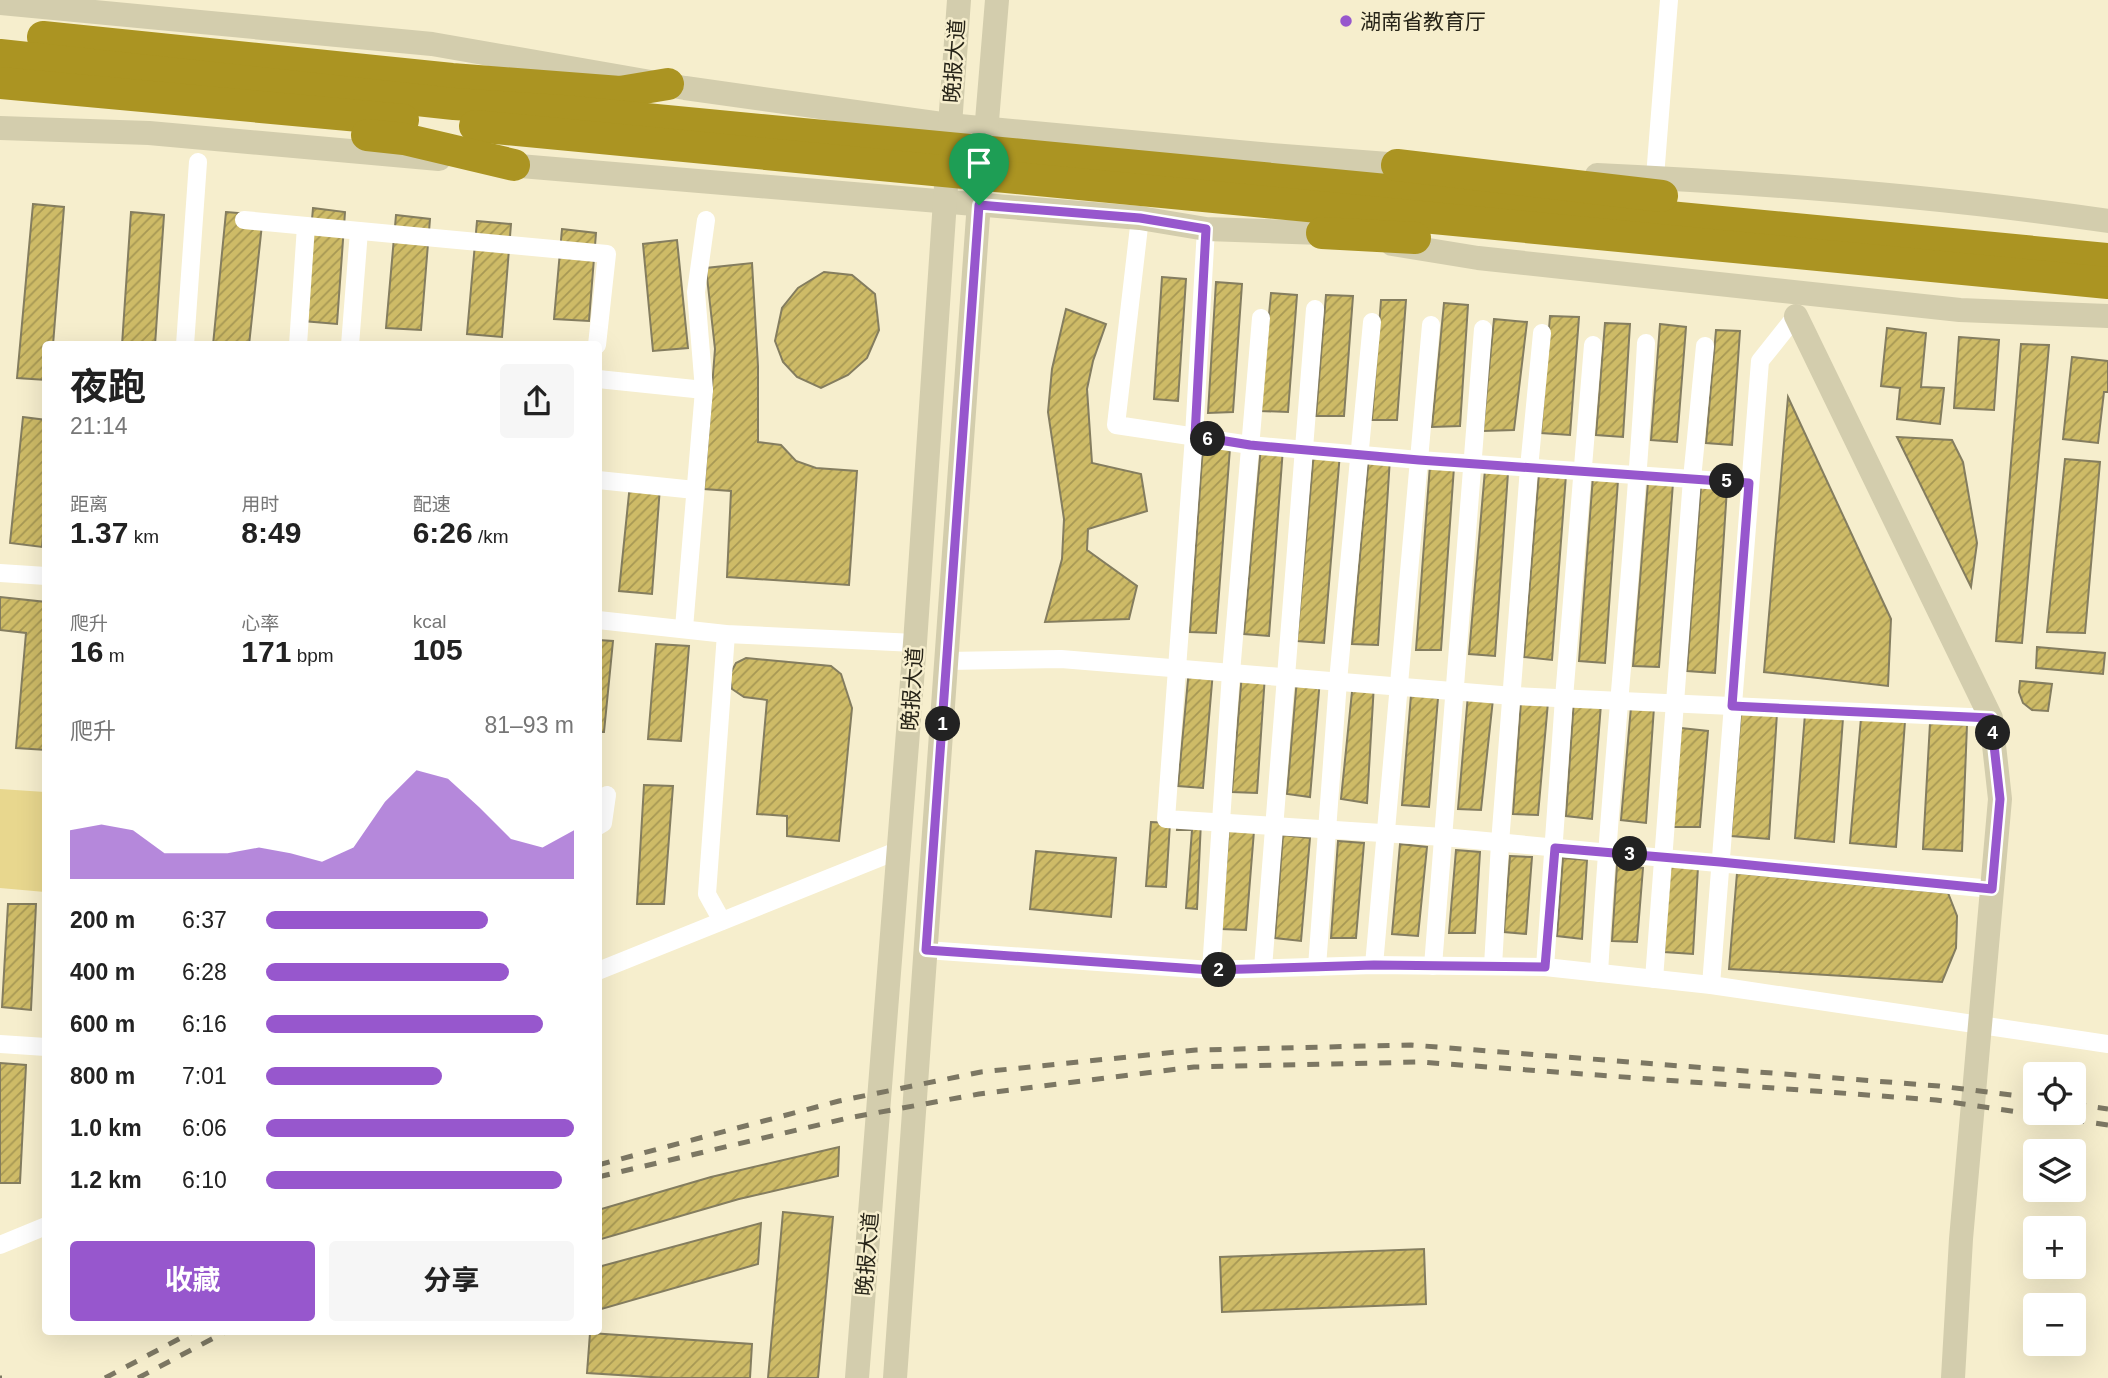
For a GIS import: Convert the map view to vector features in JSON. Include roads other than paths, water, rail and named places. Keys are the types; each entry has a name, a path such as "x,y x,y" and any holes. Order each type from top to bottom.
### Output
{"highway":[{"path":"0,33 452,79 620,92 668,84"},
{"path":"0,55 454,104 563,111 2108,259"},
{"path":"0,83 2108,283"},
{"path":"0,99 404,139 514,166"},
{"path":"1397,165 2039,239 2108,253"},
{"path":"1322,233 1379,234 2039,294 2108,290"}],"main road":[{"name":"晚报大道","path":"857,1378 915,643 959,0"},
{"name":"晚报大道","path":"895,1378 979,205 997,0"},
{"path":"0,3 432,44 685,88 987,129 1397,165 1717,181 2008,207 2108,221"},
{"path":"0,128 149,132 514,166 1140,218 1206,229 1322,233 1478,258 1919,306 2108,316"},
{"path":"1797,316 1991,718 2000,799 1961,1239 1953,1378"}],"street":[{"path":"1654,177 1669,0"},
{"path":"185,341 198,162"},
{"path":"1140,218 1116,425 1250,445 1304,450 1749,483"},
{"path":"244,220 607,254 597,341"},
{"path":"684,628 704,390 696,292 706,220"},
{"path":"298,341 306,226"},
{"path":"1206,229 1195,436 1166,818 1443,837 1992,889"},
{"path":"350,341 359,231"},
{"path":"1263,968 1315,309"},
{"path":"1711,985 1760,361 1797,316"},
{"path":"1211,970 1231,673 1261,317"},
{"path":"1317,967 1338,681 1372,322"},
{"path":"1374,965 1431,325"},
{"path":"1433,965 1483,329"},
{"path":"1493,966 1500,843 1542,332"},
{"path":"1600,973 1606,852 1639,475 1646,343"},
{"path":"1545,967 1593,345"},
{"path":"1654,979 1692,479 1705,346"},
{"path":"602,379 704,390"},
{"path":"602,480 695,490"},
{"path":"0,572 42,576"},
{"path":"602,620 726,634 915,643"},
{"path":"722,921 707,894 726,634"},
{"path":"947,661 1061,659 1513,696 1991,718"},
{"path":"602,824 607,794"},
{"path":"602,969 899,850"},
{"path":"926,950 1211,970 1374,965 1545,967 1711,985 2108,1044"},
{"path":"0,1044 42,1047"},
{"path":"0,1245 42,1228"}],"railway":[{"path":"602,1164 839,1101 981,1072 1196,1050 1411,1045 1939,1086 2023,1096"},
{"path":"602,1176 848,1118 979,1094 1194,1067 1420,1062 1936,1100 2108,1125"},
{"path":"2086,1106 2108,1109"},
{"path":"105,1378 186,1335"},
{"path":"138,1378 219,1335"}],"place":[{"name":"湖南省教育厅","path":"1346,21"}]}
